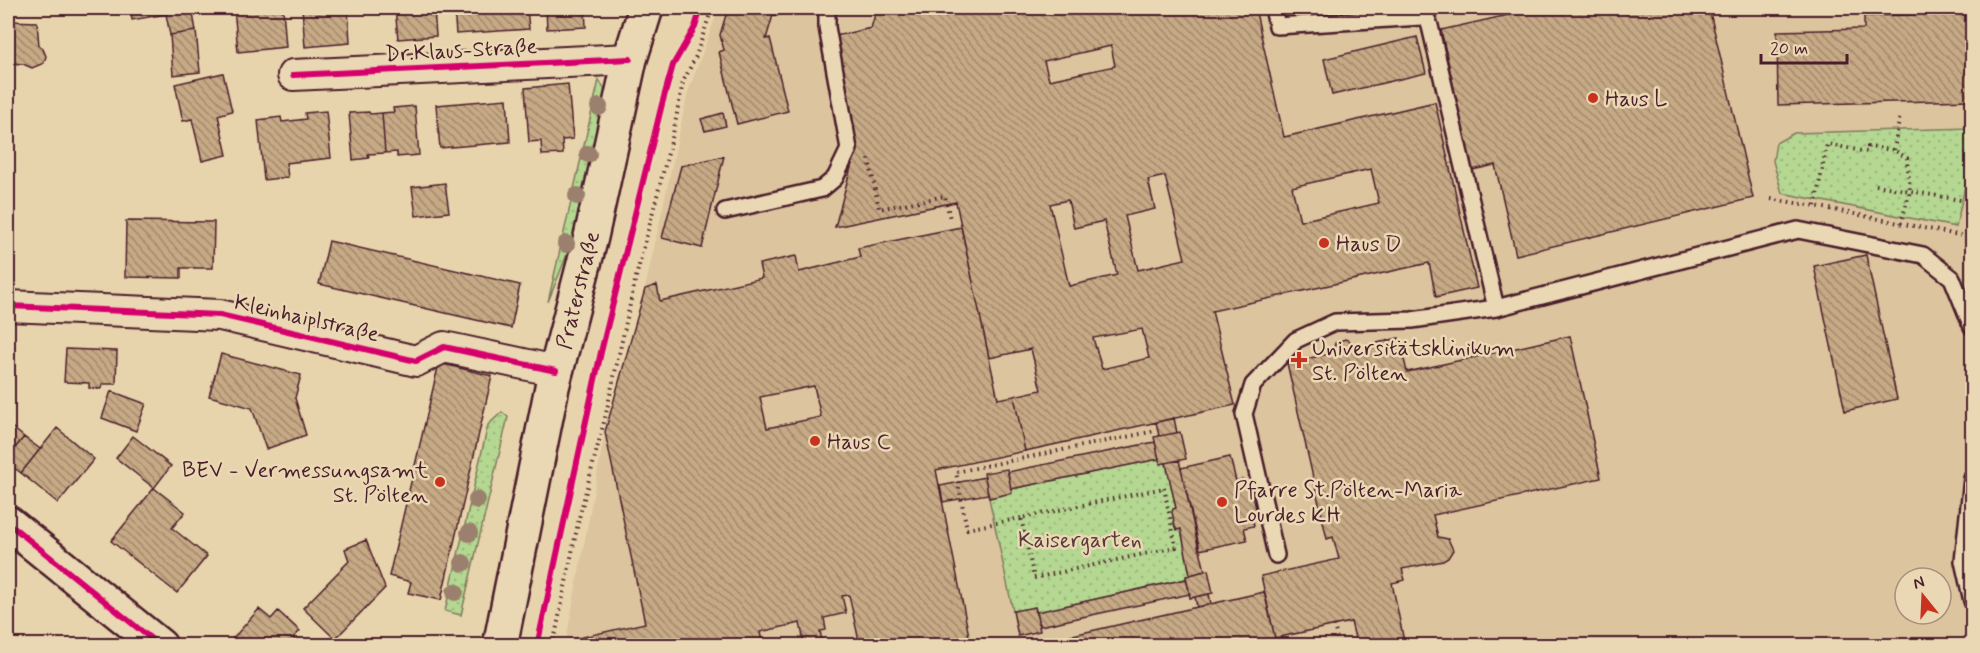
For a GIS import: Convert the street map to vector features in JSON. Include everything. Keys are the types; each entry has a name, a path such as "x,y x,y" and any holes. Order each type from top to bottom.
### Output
{"main road":[{"name":"Praterstraße","path":"500,645 556,371 591,237 630,59 646,8"},
{"path":"8,524 160,645"}],"street":[{"name":"Dr.Klaus-Straße","path":"293,75 630,59"},
{"name":"Kleinhaiplstraße","path":"8,306 220,315 416,361 444,347 556,371"}],"lane":[{"path":"725,211 822,189 835,178 849,149 827,27 827,8"},
{"path":"1273,8 1277,26 1421,17 1427,19 1496,308"},
{"path":"1276,555 1244,414 1253,385 1296,340 1335,322 1413,320 1496,308 1798,230 1923,255 1952,278 1972,327"},
{"path":"1972,478 1963,561 1972,601"}],"path":[{"path":"553,645 579,518 605,417 636,277 673,134 683,82 696,56 712,8"},
{"path":"1894,150 1900,115"},
{"path":"1815,206 1827,144 1867,152 1868,147 1894,150 1907,158 1910,191 1901,223"},
{"path":"868,153 879,209 945,196 950,219"},
{"path":"1876,185 1972,202"},
{"path":"1771,199 1963,237"},
{"path":"1021,518 1034,578 1176,547 1164,488 967,529 956,472 1155,431"},
{"path":"1334,626 1339,645"}],"shaded area":[{"name":"Universitätsklinikum St. Pölten","path":"719,8 1972,8 1972,645 565,646 605,432 645,289 688,92"}],"green space":[{"path":"599,80 607,93 574,237 548,302"},
{"path":"1972,128 1972,155 1956,227 1782,193 1773,161 1776,143 1794,133"},
{"path":"502,412 508,417 461,615 445,611 488,425"},
{"name":"Kaisergarten","path":"1159,459 1160,464 1166,463 1176,508 1173,509 1175,527 1181,529 1190,575 1186,576 1186,579 1037,612 1035,607 1013,611 989,498 1011,489"}],"building":[{"path":"130,8 192,8 196,31 170,35 166,14 132,20"},
{"path":"234,8 283,8 286,47 238,52"},
{"path":"302,8 348,8 350,43 305,47"},
{"path":"395,8 434,8 436,36 398,39"},
{"path":"454,8 527,8 529,29 456,34"},
{"path":"546,8 585,8 586,27 547,29"},
{"path":"728,8 780,8 777,16 773,15 766,39 770,38 788,111 737,124 719,52 724,50 720,35"},
{"name":"Haus D","path":"877,8 1255,8 1284,137 1435,102 1477,288 1436,297 1429,263 1212,311 1235,405 1025,451 1014,396 1041,390 1031,349 989,358 956,202 835,227 857,145 835,36 871,28","holes":["1111,46 1115,66 1049,80 1044,61","1371,169 1379,203 1300,221 1292,187","1165,176 1185,259 1138,270 1125,216 1155,209 1148,180","1068,200 1074,228 1104,221 1117,275 1069,286 1050,204","1142,329 1149,358 1102,369 1093,338"]},
{"name":"Haus L","path":"1562,8 1709,8 1753,198 1516,255 1495,165 1472,170 1441,30 1517,13 1563,13"},
{"path":"1972,13 1972,100 1778,105 1777,31 1864,29 1864,16"},
{"path":"8,21 37,22 39,46 46,56 44,63 32,68 23,64 8,63"},
{"path":"196,31 200,72 173,75 170,35"},
{"path":"1417,37 1426,73 1332,95 1324,59"},
{"path":"223,73 232,111 218,115 227,155 202,161 192,119 183,121 175,84"},
{"path":"568,84 573,139 562,140 563,154 542,155 541,141 529,142 525,88"},
{"path":"8,85 11,85 10,123 8,123"},
{"path":"507,99 510,142 440,148 436,105"},
{"path":"415,106 419,155 397,157 397,152 385,153 382,113 394,112 393,108"},
{"path":"326,111 331,158 286,163 288,177 264,180 258,120 281,117 282,122 306,119 305,113"},
{"path":"369,112 370,114 382,113 385,153 368,154 369,158 353,160 349,113"},
{"path":"723,113 726,126 705,131 701,119"},
{"path":"8,144 14,145 11,188 8,188"},
{"path":"724,156 702,248 662,238 681,166"},
{"path":"445,183 449,212 416,216 412,187"},
{"path":"126,221 214,222 213,268 181,268 181,278 125,277"},
{"name":"Haus C","path":"961,227 998,399 1014,396 1025,451 936,470 971,646 853,646 852,643 859,641 849,595 842,596 846,613 824,618 826,630 820,631 823,646 805,646 800,623 760,632 763,646 568,646 569,640 645,623 605,432 645,289 657,285 660,301 762,278 759,264 796,256 799,272 860,257 858,248","holes":["814,386 821,417 767,428 760,397"]},
{"path":"329,241 520,285 511,328 319,284"},
{"path":"1866,255 1897,399 1845,411 1814,266"},
{"path":"1570,336 1601,478 1433,515 1438,537 1448,539 1453,550 1443,561 1402,569 1405,580 1392,583 1405,646 1357,646 1351,622 1275,638 1261,576 1339,559 1333,537 1327,539 1287,363 1333,353 1335,343 1345,339 1354,343 1355,348 1399,338 1407,372"},
{"path":"66,349 117,351 116,384 102,384 101,389 89,388 89,383 64,382"},
{"path":"221,354 301,375 295,398 306,435 266,449 252,408 209,396"},
{"name":"BEV - Vermessungsamt St. Pölten","path":"439,363 492,376 441,600 408,593 411,582 389,576"},
{"path":"111,391 146,404 136,431 102,418"},
{"path":"1174,418 1177,433 1159,436 1156,422"},
{"path":"8,424 24,437 10,454 8,452"},
{"path":"57,428 94,459 58,503 21,473"},
{"path":"1180,432 1186,459 1160,464 1154,437"},
{"path":"133,436 171,466 154,488 116,458"},
{"path":"24,437 40,449 21,473 8,463 8,457"},
{"path":"1155,442 1159,459 1011,489 1008,472"},
{"name":"Pfarre St.Pölten-Maria Lourdes KH","path":"1230,457 1236,481 1243,479 1244,485 1252,483 1260,518 1253,520 1254,526 1244,528 1247,540 1199,550 1181,468"},
{"path":"1179,460 1205,571 1190,575 1181,529 1177,530 1175,527 1172,512 1176,508 1166,463"},
{"path":"1007,469 1012,493 989,498 984,473"},
{"path":"985,477 988,494 943,502 940,486"},
{"path":"154,488 185,512 172,528 207,556 177,593 111,541"},
{"path":"366,540 385,588 335,639 303,608 349,561 345,549"},
{"path":"1208,570 1213,593 1190,598 1186,576"},
{"path":"1186,579 1190,594 1040,626 1037,612"},
{"path":"1264,592 1275,638 1262,641 1264,646 1024,646"},
{"path":"1209,594 1211,604 1197,607 1195,597"},
{"path":"1035,607 1040,631 1018,636 1013,611"},
{"path":"259,609 271,619 278,611 300,631 293,638 302,646 232,646 229,643"}],"cycle path":[{"path":"537,646 601,352 662,104 673,65 695,27 701,8"},
{"path":"293,75 630,59"},
{"path":"8,306 220,315 416,361 444,347 556,371"},
{"path":"8,523 160,646"}],"place":[{"name":"Haus L","path":"1593,98"},
{"name":"Haus D","path":"1324,243"},
{"name":"Universitätsklinikum St. Pölten","path":"1299,360"},
{"name":"Haus C","path":"815,441"},
{"name":"BEV - Vermessungsamt St. Pölten","path":"440,482"},
{"name":"Pfarre St.Pölten-Maria Lourdes KH","path":"1222,502"}]}
